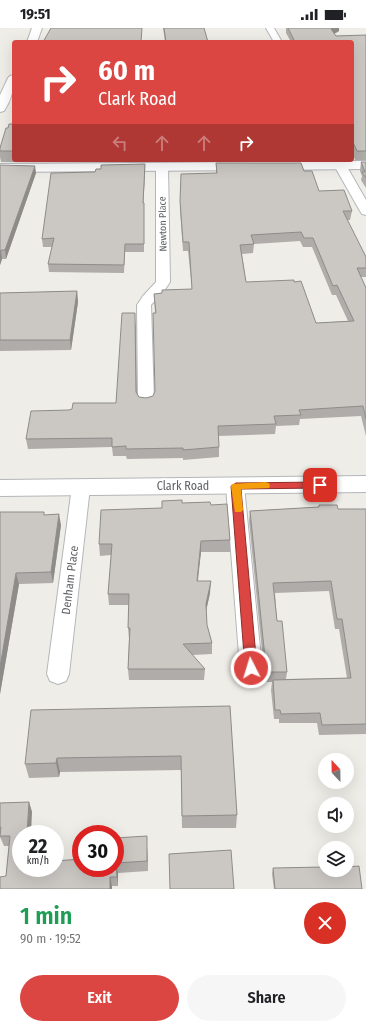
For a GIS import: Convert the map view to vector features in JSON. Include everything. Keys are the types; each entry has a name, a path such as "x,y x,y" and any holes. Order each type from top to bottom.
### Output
{"main road":[{"path":"33,40 38,28"},
{"path":"0,108 12,82"},
{"path":"0,168 338,162 366,165"},
{"name":"Clark Road","path":"0,488 366,484"}],"street":[{"path":"270,28 277,40"},
{"path":"338,162 366,211"},
{"name":"Newton Place","path":"146,400 144,305 147,299 161,287 164,282 162,166"},
{"path":"236,486 251,668"},
{"name":"Denham Place","path":"58,674 81,487"}],"building":[{"path":"51,28 142,28 141,40 44,40"},
{"path":"164,28 204,28 207,40 166,40"},
{"path":"288,28 333,28 331,29 336,36 366,35 366,151 357,151 354,144 354,40 294,40"},
{"path":"9,124 12,124 12,151 0,151 6,128 8,128"},
{"path":"361,162 366,162 366,178 362,172 365,172"},
{"path":"216,163 301,163 304,171 312,171 319,191 344,190 352,211 343,211 366,257 366,268 357,268 366,288 366,419 363,406 299,410 301,415 274,416 276,424 218,426 219,447 183,450 183,448 126,449 126,446 112,447 112,438 26,439 31,411 69,410 72,409 73,403 116,403 122,313 135,313 136,392 139,397 146,398 153,396 155,391 153,313 156,313 154,294 162,293 162,290 192,289 189,242 183,242 180,201 181,174 217,173","holes":["301,232 304,238 313,238 333,286 337,285 354,321 316,323 301,281 246,282 240,245 254,244 251,235"]},
{"path":"145,164 143,203 144,244 125,244 124,265 48,264 54,238 42,239 51,173 95,172 96,169 101,169 101,165"},
{"path":"0,165 35,166 5,250 1,250 0,253"},
{"path":"77,291 70,340 0,340 0,293"},
{"path":"182,500 182,503 210,502 211,505 227,504 230,540 201,541 197,581 211,581 206,604 207,625 212,643 183,644 205,669 128,669 130,628 128,628 129,594 108,594 112,544 99,544 101,510 162,508 162,501"},
{"path":"319,505 337,505 338,509 366,509 366,724 322,725 320,713 281,714 280,710 275,710 273,680 351,678 342,619 337,619 331,581 273,583 277,621 282,621 287,672 260,672 260,667 265,658 250,511 319,507"},
{"path":"0,512 44,512 44,515 59,514 51,572 16,573 0,667"},
{"path":"230,706 237,815 182,816 181,756 57,758 56,763 25,764 31,710"},
{"path":"29,802 28,825 12,825 12,877 64,877 64,860 72,860 72,877 110,877 110,889 0,889 0,877 6,876 10,836 0,836 0,803"},
{"path":"147,836 147,861 124,862 124,837"},
{"path":"231,850 234,889 170,889 169,854"},
{"path":"354,866 359,866 362,889 275,889 273,868 318,867 318,877 354,877"}],"slow traffic":[{"path":"238,510 236,486 265,486"}],"route":[{"path":"251,668 236,486 320,485"}]}
